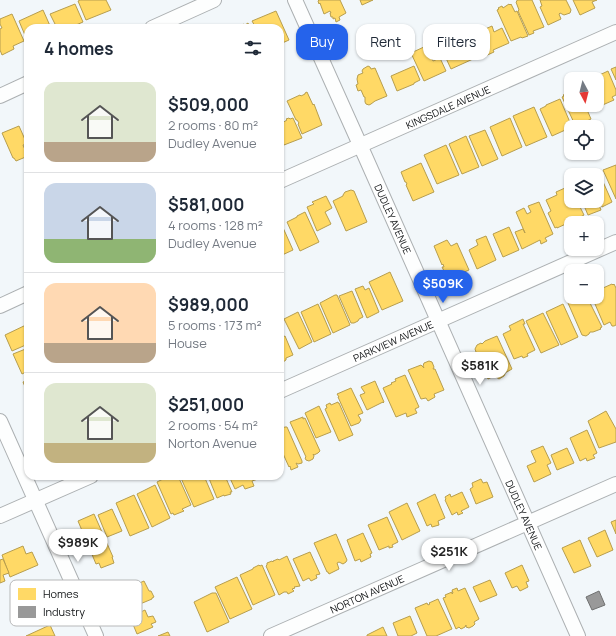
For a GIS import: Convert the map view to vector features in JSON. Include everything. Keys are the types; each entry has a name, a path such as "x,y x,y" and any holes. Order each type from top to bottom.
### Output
{"street":[{"path":"161,24 214,0"},
{"name":"DUDLEY AVENUE","path":"294,0 578,636"},
{"name":"KINGSDALE AVENUE","path":"284,179 616,32"},
{"path":"0,96 24,85"},
{"name":"PARKVIEW AVENUE","path":"284,389 616,242"},
{"path":"0,306 24,295"},
{"path":"0,421 24,475"},
{"path":"26,480 71,580"},
{"path":"0,516 82,480"},
{"name":"NORTON AVENUE","path":"271,636 616,484"},
{"path":"92,626 96,636"}],"building: Homes":[{"path":"106,0 111,10 86,20 78,1"},
{"path":"319,0 340,0 346,13 339,17 340,20 336,22 335,18 333,19 333,17 331,17 330,11 324,14 320,3 319,4"},
{"path":"360,0 373,0 362,5"},
{"path":"517,0 532,0 544,27 533,31 534,33 529,35 518,11"},
{"path":"540,0 566,0 571,10 570,13 564,15 560,13 561,19 548,25 540,7 542,6"},
{"path":"573,0 597,0 592,2 595,8 580,15"},
{"path":"75,4 83,22 78,24 55,24 50,14"},
{"path":"511,4 515,12 517,11 528,36 511,41 497,10 502,6 503,8"},
{"path":"43,10 49,24 24,24 24,33 19,21"},
{"path":"276,11 282,24 254,24 252,21"},
{"path":"12,14 24,41 13,46 14,49 2,55 0,50 0,29 2,28 0,19"},
{"path":"492,26 494,32 502,28 509,43 493,50 494,52 490,54 490,27"},
{"path":"284,29 289,40 284,42"},
{"path":"423,47 423,60 441,60 446,71 424,81 414,60 415,51"},
{"path":"447,60 471,60 451,69"},
{"path":"368,66 371,69 375,68 387,96 369,105 366,104 365,97 361,90 358,91 356,85 358,84 358,75 363,73 363,69"},
{"path":"414,66 420,80 397,91 391,76"},
{"path":"616,67 616,80 611,69"},
{"path":"608,71 616,90 616,95 612,97 614,100 604,104 604,73"},
{"path":"307,92 313,105 314,104 322,125 302,134 298,124 299,123 287,101"},
{"path":"560,99 564,112 566,112 569,120 564,120 564,131 552,136 540,109"},
{"path":"534,107 547,137 526,146 513,116"},
{"path":"569,112 588,112 591,119 589,120 573,120"},
{"path":"293,118 302,138 284,145 284,122 287,120 286,119"},
{"path":"510,118 522,147 502,156 490,127"},
{"path":"19,126 24,137 24,158 16,161 13,158 2,133"},
{"path":"485,130 498,159 482,166 469,136"},
{"path":"466,136 479,167 462,174 449,144"},
{"path":"446,145 459,175 437,184 424,155"},
{"path":"421,163 434,192 413,201 401,172"},
{"path":"616,165 616,199 604,172 604,170"},
{"path":"604,184 612,202 604,206"},
{"path":"564,188 564,208 580,208 584,215 564,216 564,225 555,228 548,213 551,211 546,200 557,195 556,192"},
{"path":"351,190 354,191 367,222 346,231 333,201 343,196 345,192"},
{"path":"326,196 332,208 325,212 331,224 317,231 307,207 314,204 312,202"},
{"path":"539,202 553,234 545,238 547,241 541,244 540,240 522,249 515,232 523,229 525,233 516,212 524,208 527,214 531,212 528,206"},
{"path":"585,208 600,208 601,210 588,215"},
{"path":"305,212 319,242 300,251 287,222"},
{"path":"509,227 519,250 503,257 493,234"},
{"path":"284,230 293,250 284,254"},
{"path":"486,236 496,260 477,269 469,250 478,245 476,240"},
{"path":"447,240 451,246 457,243 469,270 448,279 442,267 444,267 443,264 442,265 434,246"},
{"path":"390,272 403,301 382,310 369,282"},
{"path":"614,284 616,288 616,325 614,326 612,326 610,322 604,325 595,304 604,304 604,288"},
{"path":"363,286 365,290 369,288 379,312 367,318 355,289"},
{"path":"352,291 363,317 354,323 351,323 339,296"},
{"path":"337,295 350,325 333,333 320,303"},
{"path":"318,304 331,334 314,342 301,312"},
{"path":"563,304 578,337 561,345 546,312"},
{"path":"568,304 590,304 602,327 600,328 601,329 590,332 586,336 582,335"},
{"path":"298,312 312,342 299,349 284,319"},
{"path":"543,313 559,345 541,353 526,321"},
{"path":"523,319 525,324 523,324 535,350 527,354 528,356 523,358 522,356 514,359 503,334 511,330 509,326"},
{"path":"24,326 24,346 12,351 5,335"},
{"path":"284,336 293,355 286,358 284,361"},
{"path":"497,336 512,369 499,379 496,375 488,379 475,349 477,345"},
{"path":"24,350 24,373 22,374 13,354"},
{"path":"429,361 432,362 434,367 433,369 435,369 444,390 434,394 435,397 428,401 426,398 421,399 408,370 421,365 424,368 424,363"},
{"path":"405,375 419,407 415,409 417,413 407,417 406,413 396,417 383,388 396,381 395,379"},
{"path":"375,381 384,402 367,410 360,395 365,393 361,387"},
{"path":"351,388 363,413 358,415 361,420 359,423 351,426 337,394"},
{"path":"338,402 353,435 339,441 325,409 327,408 326,405 330,403 331,405"},
{"path":"319,406 331,432 316,438 305,413"},
{"path":"606,411 616,429 616,442 599,448 588,421"},
{"path":"303,417 303,419 305,418 320,451 314,455 313,454 313,459 309,461 305,458 306,457 290,422"},
{"path":"284,427 287,427 302,461 302,463 296,463 298,467 291,470 284,456"},
{"path":"587,430 597,453 593,455 595,458 587,461 586,458 580,461 570,438"},
{"path":"543,446 551,463 547,465 551,474 534,482 527,466 536,462 531,451"},
{"path":"567,448 574,463 557,470 551,455"},
{"path":"481,479 483,483 487,482 493,497 476,504 470,489 473,487 472,483"},
{"path":"161,480 180,480 191,505 182,509 184,511 174,515 173,513 171,514 157,482"},
{"path":"182,480 206,480 214,499 194,507"},
{"path":"210,480 227,480 232,492 230,492 231,494 217,498"},
{"path":"231,480 255,480 252,481 254,486 245,489 243,485 235,489"},
{"path":"155,485 170,518 152,527 137,494"},
{"path":"462,492 469,507 461,511 463,513 458,515 457,512 452,515 445,497 450,494 451,497"},
{"path":"435,494 445,518 438,521 439,525 432,527 431,524 427,526 417,503"},
{"path":"134,495 149,528 130,536 116,503"},
{"path":"407,503 420,531 402,540 389,512"},
{"path":"112,509 122,531 107,537 98,515"},
{"path":"94,514 113,557 114,563 101,568 99,563 96,564 78,521"},
{"path":"387,517 398,542 392,545 393,547 389,548 389,546 379,550 368,525"},
{"path":"616,520 616,534 611,522"},
{"path":"605,530 613,550 597,557 588,538"},
{"path":"363,533 372,553 370,554 371,557 361,562 360,559 355,561 347,540"},
{"path":"336,534 347,560 343,564 339,562 337,563 339,569 329,574 314,543"},
{"path":"580,540 591,566 574,573 562,548"},
{"path":"23,546 26,554 32,552 38,565 10,577 2,555"},
{"path":"310,552 320,574 316,575 317,578 311,581 309,578 303,581 293,559"},
{"path":"287,556 300,586 294,587 295,588 292,589 294,591 288,594 287,592 284,592 279,595 266,566 267,563"},
{"path":"3,559 9,573 3,575 5,581 0,583 0,560"},
{"path":"259,565 262,565 275,595 253,605 240,575"},
{"path":"522,565 529,581 526,582 528,587 520,591 517,586 512,588 505,573"},
{"path":"237,577 252,609 230,619 215,587"},
{"path":"490,580 497,595 480,602 473,587"},
{"path":"144,581 154,597 142,603 142,582"},
{"path":"457,588 458,591 465,588 479,619 469,628 466,627 466,625 461,629 459,627 456,629 443,598 446,597 445,595 452,592 452,594 453,593 452,590"},
{"path":"212,593 216,593 229,622 207,632 194,602"},
{"path":"438,599 452,629 436,636 427,636 415,608 427,603 428,605 430,604 429,603"},
{"path":"145,610 148,617 153,616 156,622 151,624 153,627 137,634 134,626 142,626 142,611"},
{"path":"410,616 417,633 411,636 398,636 393,623"},
{"path":"50,626 55,636 26,636"},
{"path":"383,627 387,636 367,636 367,635"},
{"path":"168,632 170,636 158,636"}],"building: Industry":[{"path":"599,591 605,605 592,610 586,597"}]}
